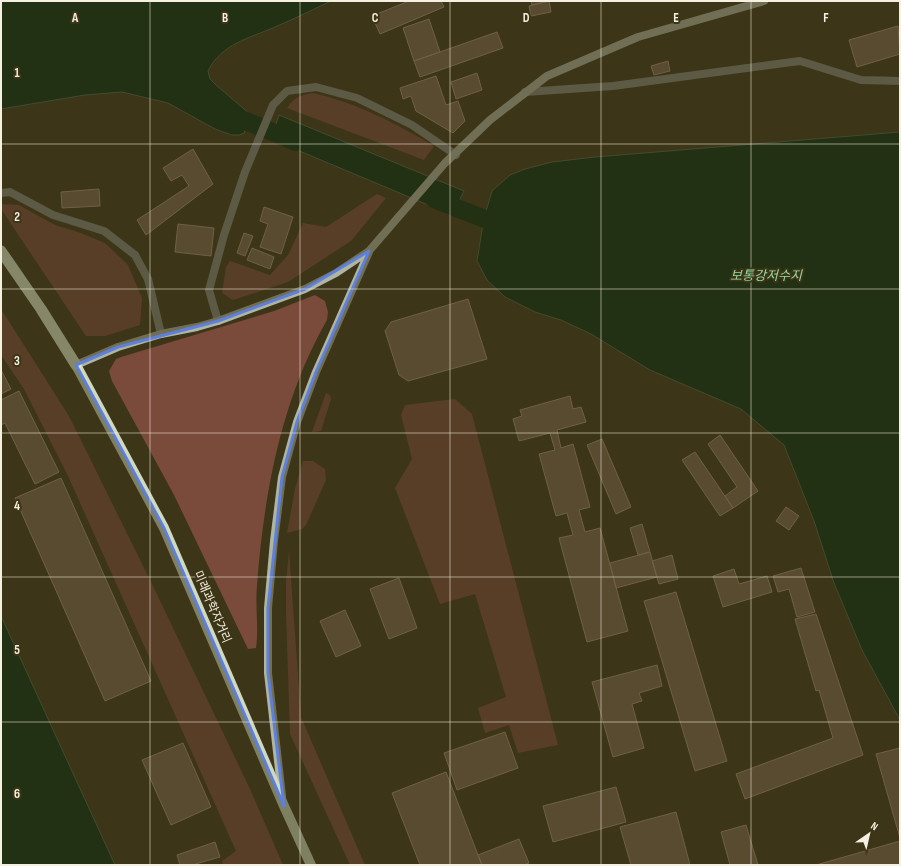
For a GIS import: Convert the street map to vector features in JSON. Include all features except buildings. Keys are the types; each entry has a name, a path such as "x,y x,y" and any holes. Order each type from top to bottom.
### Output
{"highway":[{"path":"1,251 41,309 76,365"}],"main road":[{"path":"76,365 118,347 161,334 218,321 305,289 336,273 369,251 445,163 490,120 547,76 638,37 764,1"},
{"path":"284,806 268,673 268,608 282,477 297,422 316,372 369,251"},
{"name":"미래과학자거리","path":"76,365 164,528 311,865"}],"lane":[{"path":"525,92 613,86 800,61 861,80 900,81"},
{"path":"218,321 209,290 224,235 256,144 273,105 287,91 316,87 357,98 412,125 456,154"},
{"path":"1,193 10,192 53,215 104,231 135,255 148,279 161,334"}],"highlighted area":[{"path":"369,251 316,372 297,422 282,477 268,608 268,673 284,806 164,528 76,365 118,347 218,321 305,289"}],"shaded area":[{"path":"313,93 360,108 405,129 434,146 424,160 287,108 292,101 298,97"},
{"path":"377,194 386,198 351,241 288,282 233,300 222,293 226,267 230,261 270,275 288,255 303,223 326,227"},
{"path":"1,204 19,205 55,225 78,232 105,243 128,265 142,298 140,325 105,336 86,336 1,209"},
{"path":"315,295 325,301 328,312 327,320 311,351 298,382 286,415 277,448 264,516 260,551 257,593 256,648 248,649 174,495 112,381 109,371 116,359 121,357 274,311"},
{"path":"1,309 69,416 153,586 250,789 283,865 223,865 222,861 236,851 68,476 24,389 1,355"},
{"path":"326,393 330,395 331,399 321,431 312,432"},
{"path":"455,399 472,414 558,745 518,753 509,725 485,733 478,708 506,697 475,594 440,604 395,488 412,459 401,415 405,405"},
{"path":"303,461 313,461 325,469 326,480 306,525 302,529 287,533 295,489"},
{"path":"289,551 301,717 365,865 350,865 290,734 286,612 286,582"}],"water":[{"path":"1,1 331,1 237,43 220,54 214,62 208,71 210,79 251,115 244,133 232,135 215,129 168,103 122,92 85,95 1,109"},
{"path":"279,115 464,191 452,215 271,139"},
{"name":"보통강저수지","path":"900,132 900,720 862,650 834,583 814,521 784,445 741,409 650,370 591,334 561,320 535,312 505,297 487,280 477,261 484,218 492,191 510,175 525,169 552,162 595,157"},
{"path":"1,616 115,865 1,865"}],"waterway":[{"path":"227,113 296,142"},
{"path":"434,199 507,229"}]}
